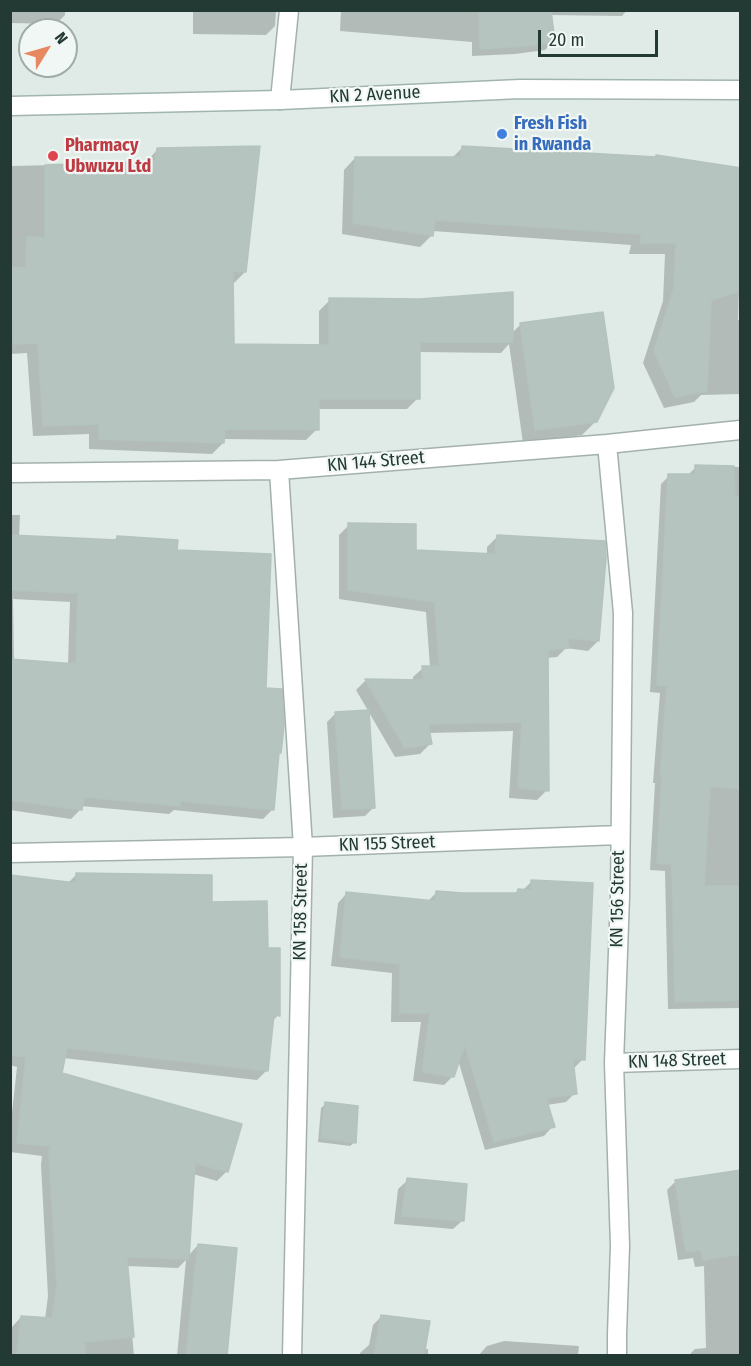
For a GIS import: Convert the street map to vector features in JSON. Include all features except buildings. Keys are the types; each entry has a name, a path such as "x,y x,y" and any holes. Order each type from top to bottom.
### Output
{"street":[{"path":"280,100 289,10"},
{"name":"KN 2 Avenue","path":"10,106 280,100 520,89 741,90"},
{"name":"KN 144 Street","path":"10,473 279,470 607,444 741,430"},
{"name":"KN 156 Street","path":"607,444 622,613 619,908 614,1063 620,1246 617,1356"},
{"name":"KN 158 Street","path":"279,470 303,847 292,1356"},
{"name":"KN 155 Street","path":"10,853 303,847 620,835"},
{"name":"KN 148 Street","path":"614,1063 741,1059"}],"place":[{"name":"Fresh Fish in Rwanda","path":"502,134"},
{"name":"Pharmacy Ubwuzu Ltd","path":"53,156"}]}
